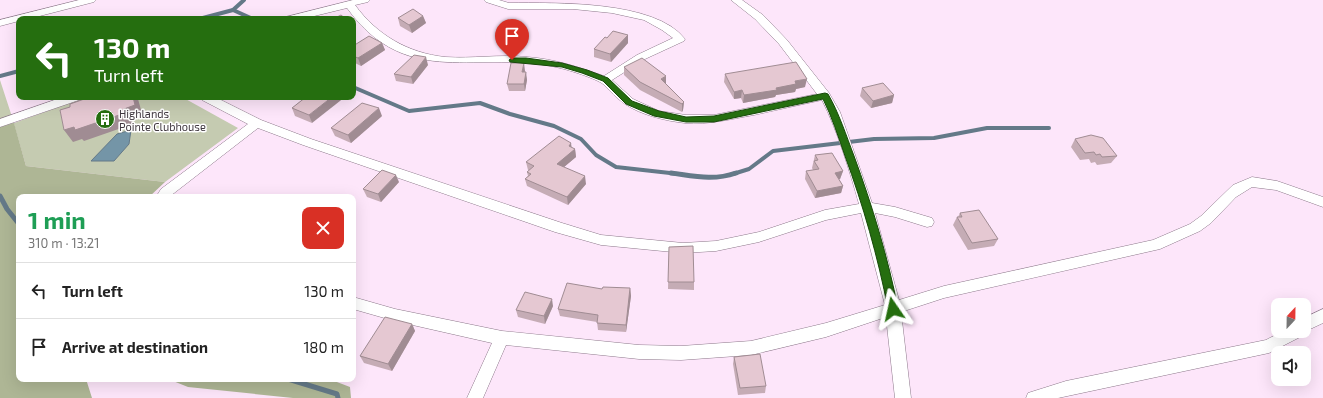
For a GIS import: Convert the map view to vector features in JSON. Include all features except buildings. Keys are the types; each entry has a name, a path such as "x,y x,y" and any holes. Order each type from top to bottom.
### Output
{"street":[{"path":"28,16 91,0"},
{"path":"302,16 365,0"},
{"path":"489,0 508,6 573,6 612,10 646,18 666,28 680,39 641,58 605,80"},
{"path":"736,0 759,17 783,42 825,96 834,112 867,207 888,285 893,309 903,398"},
{"path":"349,4 360,19 386,41 412,54 445,60 526,60 562,65 605,80 629,102 657,114 686,119 714,119 825,96"},
{"path":"0,23 16,19"},
{"path":"0,123 66,100"},
{"path":"212,100 257,123 307,142 560,228 602,240 683,248 716,246 759,237 825,216 867,207 895,212 927,222"},
{"path":"164,194 257,123"},
{"path":"356,304 395,315 502,338 639,352 681,354 735,350 751,348 826,330 944,292 1155,244 1180,235 1200,225 1238,188 1252,182 1266,184 1323,202"},
{"path":"1311,322 1323,315"},
{"path":"475,398 502,338"},
{"path":"1034,398 1066,388 1269,346 1284,338"}],"green space":[{"path":"0,80 14,123 78,100 187,100 238,128 165,182 26,166 14,124 0,127"},
{"path":"14,123 26,166 165,182 152,194 16,194 16,382 87,382 92,398 0,398 0,127"},
{"path":"176,382 337,382 350,387 351,398 293,398 188,387"}],"water":[{"path":"131,130 129,144 114,161 91,161 117,134"}],"waterway":[{"path":"233,10 244,0"},
{"path":"210,16 233,10"},
{"path":"233,10 246,16"},
{"path":"0,76 16,72"},
{"path":"356,88 409,111 480,103 510,114 554,126 581,139 596,155 616,167 679,174"},
{"path":"733,174 749,169 773,151 874,139 934,138 987,128 1049,128"},
{"path":"671,173 711,177 719,177 736,173"},
{"path":"0,196 7,209 16,220"},
{"path":"298,382 337,394 338,398"}],"place":[{"name":"Highlands Pointe Clubhouse","path":"105,119"}],"route":[{"path":"512,60 526,60 562,65 584,71 605,80 629,102 657,114 686,119 714,119 825,96 834,112 860,185 888,285 893,309"}]}
